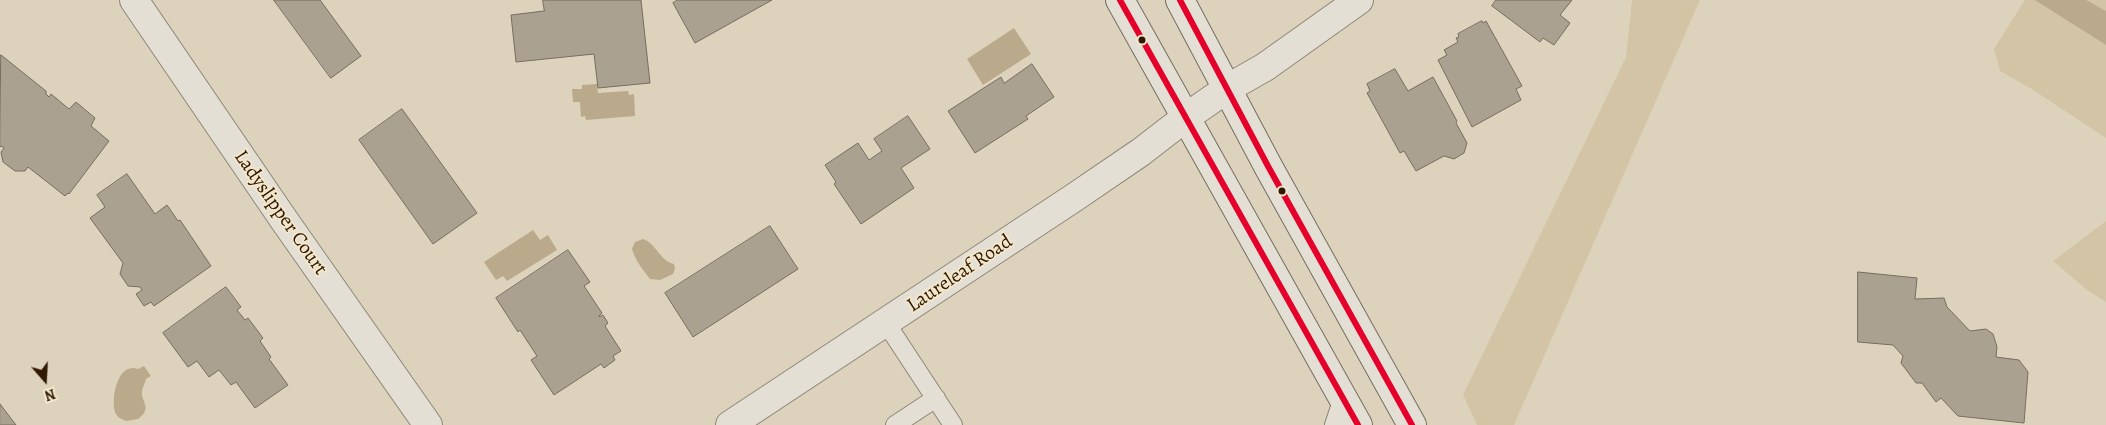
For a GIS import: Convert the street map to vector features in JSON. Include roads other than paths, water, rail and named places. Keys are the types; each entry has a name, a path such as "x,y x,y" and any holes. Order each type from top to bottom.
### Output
{"street":[{"name":"Ladyslipper Court","path":"134,0 289,227 428,425"},
{"path":"1120,0 1358,425"},
{"path":"1180,0 1269,168 1412,425"},
{"name":"Laureleaf Road","path":"730,425 1083,192 1228,88 1265,67 1359,0"}],"lane":[{"path":"886,323 952,425"},
{"path":"895,425 936,398"},
{"path":"1334,425 1343,398"}]}
